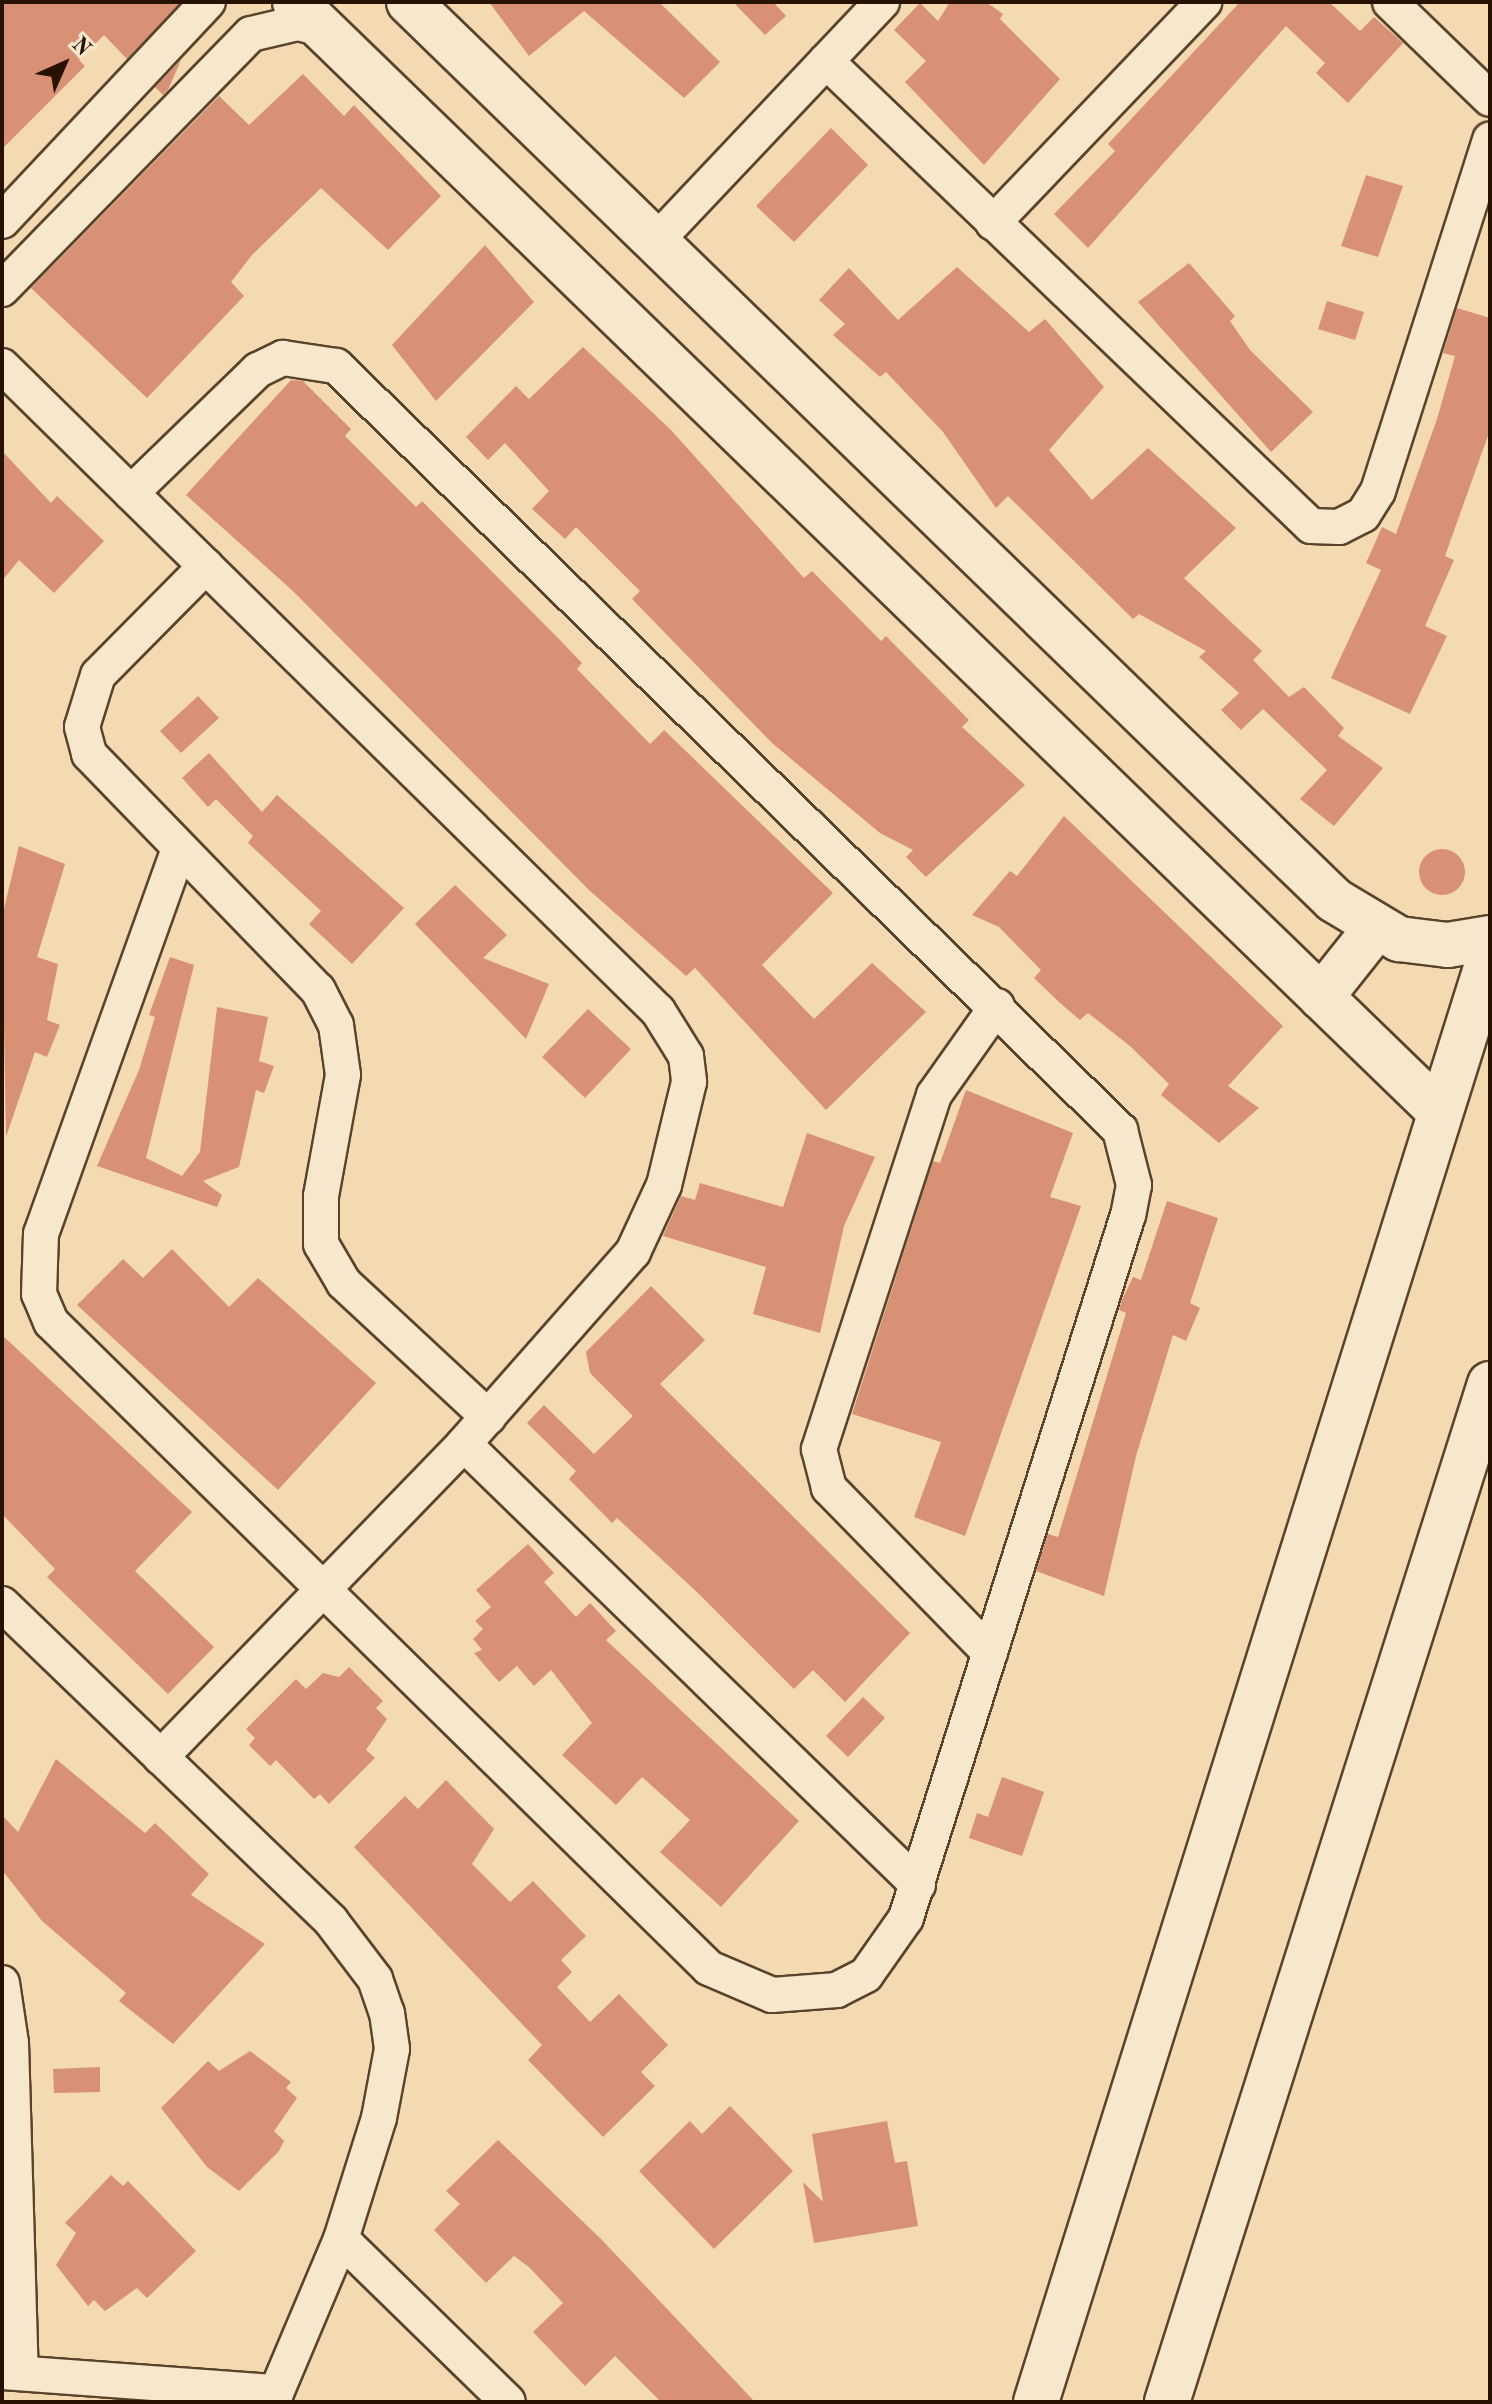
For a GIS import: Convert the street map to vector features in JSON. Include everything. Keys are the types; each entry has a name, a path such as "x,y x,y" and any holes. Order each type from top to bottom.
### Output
{"street":[{"path":"2,221 208,2"},
{"path":"409,2 1334,900 1375,929 1424,944 1490,938"},
{"path":"656,241 882,2"},
{"path":"993,223 1204,2"},
{"path":"1390,2 1490,99"},
{"path":"2,289 251,34 298,23 309,15 1439,1111"},
{"path":"826,61 1288,511 1311,526 1339,527 1363,515 1378,491 1490,139"},
{"path":"131,493 258,370 283,358 336,366 997,1006 1120,1130 1134,1185 918,1885 906,1918 866,1975 805,1997 739,1985 683,1945 71,1346 39,1294 41,1234 178,852"},
{"path":"2,366 658,1011 686,1056 683,1116 649,1224 619,1269 464,1444 161,1757"},
{"path":"206,566 98,675 82,727 104,777 301,971 336,1025 343,1075 318,1220 331,1267 488,1417"},
{"path":"1321,997 1375,929"},
{"path":"1036,2402 1490,955"},
{"path":"990,1653 829,1488 819,1449 934,1095 997,1006"},
{"path":"1167,2402 1490,1384"},
{"path":"464,1444 918,1885"},
{"path":"2,1604 331,1921 375,1979 392,2049 389,2085 341,2239 274,2397 12,2372 11,2043 2,1983"},
{"path":"341,2239 508,2402"}],"building":[{"path":"2,2 181,2 127,59 104,35 79,60 85,66 2,149"},
{"path":"489,2 659,2 720,62 684,98 584,11 529,56"},
{"path":"733,2 773,2 786,16 765,35"},
{"path":"950,2 986,2 1003,14 1000,19 1060,79 984,165 905,82 926,61 894,30 920,3 938,21"},
{"path":"1240,2 1329,2 1360,31 1374,17 1403,43 1348,103 1316,73 1325,63 1286,26 1088,248 1054,214 1115,151 1108,144"},
{"path":"181,60 168,90 163,95 155,87"},
{"path":"303,74 344,116 354,105 441,196 388,250 321,188 252,255 231,282 244,296 147,398 31,288 219,96 249,125"},
{"path":"831,128 868,165 794,242 756,206"},
{"path":"1366,175 1403,186 1378,257 1341,246"},
{"path":"485,245 534,302 436,401 392,345"},
{"path":"1189,263 1235,316 1230,321 1250,350 1313,412 1271,452 1138,302"},
{"path":"957,267 1029,332 1045,319 1104,387 1049,450 1092,500 1148,448 1236,528 1184,578 1262,651 1253,660 1289,697 1304,687 1344,728 1338,736 1383,768 1334,826 1300,799 1327,770 1263,709 1241,730 1221,710 1239,693 1199,657 1206,651 1139,614 1133,619 1008,496 996,508 943,432 886,372 880,377 833,335 845,324 819,300 849,268 898,320"},
{"path":"1327,301 1364,312 1355,340 1318,329"},
{"path":"1457,308 1490,318 1490,430 1445,556 1454,560 1425,626 1447,636 1410,714 1331,678 1381,570 1366,563 1382,527 1396,534 1437,419 1455,356 1443,353"},
{"path":"583,347 671,430 804,578 812,571 881,641 886,636 969,720 962,727 1025,785 926,877 906,857 913,850 880,833 772,743 632,599 640,591 576,527 565,539 532,509 549,491 505,443 488,460 466,437 516,386 529,399"},
{"path":"291,380 303,381 351,429 345,436 416,507 422,501 556,636 582,663 577,669 650,744 664,730 833,893 762,965 814,1019 872,963 926,1012 826,1110 695,968 686,976 589,890 294,592 186,495"},
{"path":"2,451 51,503 57,496 104,541 54,593 19,560 2,581"},
{"path":"198,696 219,718 181,753 160,731"},
{"path":"209,753 262,812 277,795 404,908 352,964 309,924 321,911 248,843 253,836 216,799 208,807 182,778"},
{"path":"1064,816 1283,1026 1228,1086 1259,1108 1219,1143 1161,1095 1169,1084 1130,1046 1088,1013 1080,1020 1034,978 1041,970 999,927 972,915 1010,871 1017,876"},
{"path":"19,846 65,864 37,957 58,964 47,1020 60,1025 47,1057 35,1052 6,1137 2,917"},
{"path":"1442,849 1458,856 1465,872 1458,888 1442,895 1426,888 1419,872 1426,856"},
{"path":"455,885 507,935 483,958 549,984 526,1039 415,924"},
{"path":"170,957 194,965 146,1158 182,1176 200,1152 217,1007 268,1017 259,1061 274,1066 264,1093 256,1090 239,1167 203,1181 222,1195 217,1207 97,1166 139,1070 155,1017 149,1015"},
{"path":"588,1009 631,1049 585,1098 542,1057"},
{"path":"966,1090 1073,1133 1050,1197 1081,1206 965,1536 914,1517 941,1442 852,1414 933,1161 940,1163"},
{"path":"807,1133 875,1157 844,1226 820,1333 753,1314 766,1267 663,1236 681,1196 695,1200 700,1183 783,1207"},
{"path":"1167,1201 1218,1218 1190,1303 1200,1308 1186,1341 1173,1335 1136,1456 1104,1596 1036,1571 1048,1534 1058,1537 1126,1313 1119,1310 1122,1300 1133,1277 1141,1280"},
{"path":"172,1249 229,1307 258,1278 376,1383 278,1490 77,1305 123,1259 143,1278"},
{"path":"651,1286 705,1340 660,1384 910,1633 845,1702 813,1670 794,1689 617,1518 612,1523 569,1479 576,1471 527,1423 544,1405 594,1454 633,1416 590,1373 586,1352"},
{"path":"2,1335 192,1512 135,1571 214,1647 168,1694 47,1577 55,1569 2,1514"},
{"path":"528,1544 554,1573 544,1582 576,1617 590,1603 616,1631 606,1640 799,1821 721,1907 660,1852 690,1820 642,1777 616,1805 562,1755 592,1723 551,1670 534,1686 517,1666 499,1682 474,1653 482,1650 473,1639 483,1629 475,1621 491,1607 476,1590"},
{"path":"349,1667 383,1701 376,1708 387,1719 366,1750 375,1758 329,1804 320,1794 314,1799 276,1760 270,1766 249,1745 255,1738 246,1729 296,1679 306,1689 323,1673 339,1677"},
{"path":"863,1697 885,1718 848,1757 826,1736"},
{"path":"56,1759 145,1833 155,1823 209,1874 191,1895 265,1944 173,2044 119,2001 126,1993 42,1921 2,1870 2,1815 18,1832"},
{"path":"1002,1777 1044,1792 1022,1856 969,1838 977,1813 988,1817"},
{"path":"446,1780 494,1829 472,1864 510,1902 533,1881 586,1936 561,1960 572,1972 557,1987 590,2022 619,1994 668,2045 641,2072 655,2086 603,2137 528,2060 542,2045 354,1847 405,1796 418,1809"},
{"path":"250,2051 291,2082 286,2088 297,2098 274,2131 284,2141 279,2151 239,2191 207,2167 161,2108 208,2061 219,2071"},
{"path":"100,2067 100,2092 54,2093 53,2069"},
{"path":"730,2106 793,2171 714,2249 639,2171 690,2121 702,2134"},
{"path":"887,2121 895,2163 907,2161 918,2226 814,2243 803,2182 823,2202 812,2134"},
{"path":"498,2140 602,2240 755,2402 661,2402 615,2356 585,2386 533,2332 563,2303 529,2267 514,2256 486,2283 434,2230 460,2204 446,2191"},
{"path":"111,2175 123,2186 128,2181 196,2251 147,2298 137,2288 105,2311 94,2300 88,2306 56,2265 76,2233 65,2223"}]}
